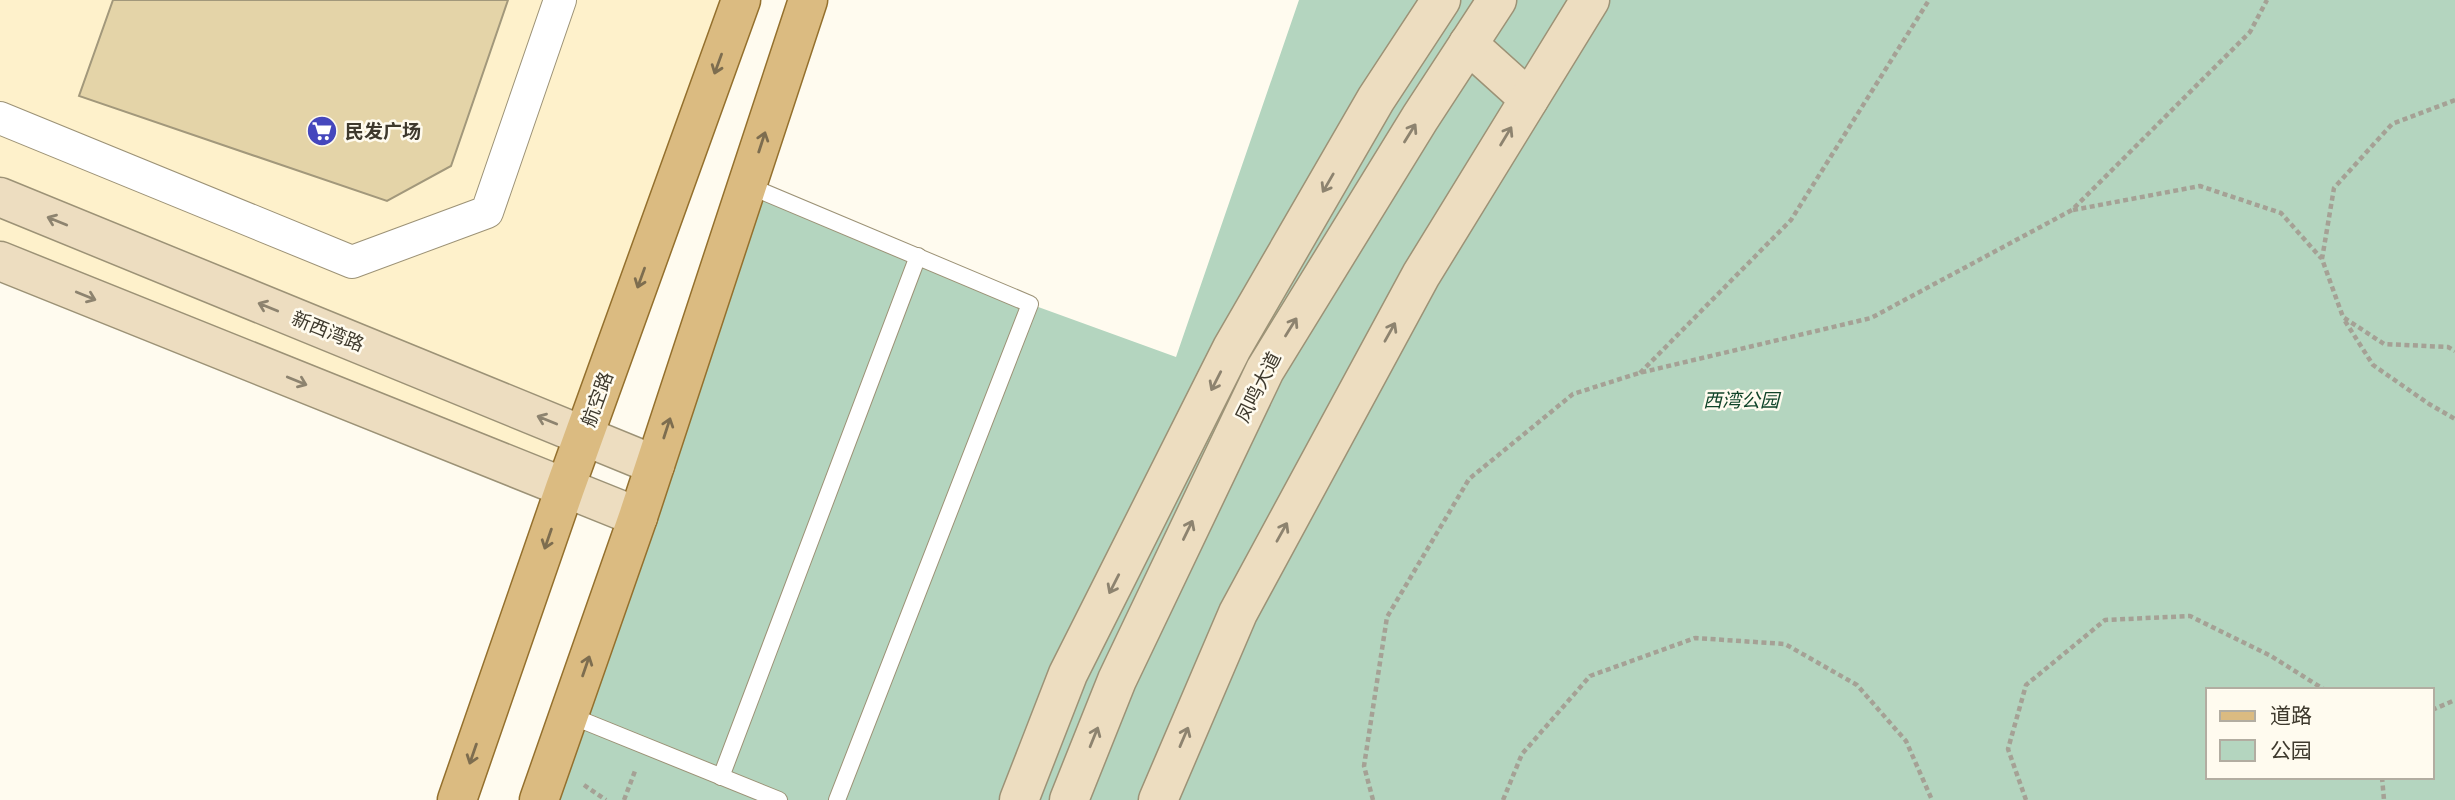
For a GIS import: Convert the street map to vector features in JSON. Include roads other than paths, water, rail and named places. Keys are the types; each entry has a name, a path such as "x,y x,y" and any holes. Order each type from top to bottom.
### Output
{"main road":[{"name":"航空路","path":"457,800 565,488 741,0"},
{"path":"539,800 638,517 808,0"}],"street":[{"path":"0,118 352,262 487,212 560,0"},
{"name":"凤鸣大道","path":"1019,800 1069,674 1232,348 1376,99 1441,0"},
{"path":"1158,800 1238,613 1421,275 1590,0"},
{"name":"凤鸣大道","path":"1069,800 1117,680 1265,370 1494,2"},
{"path":"1468,44 1529,99"},
{"name":"新西湾路","path":"0,197 655,465"},
{"path":"0,261 638,517"}],"lane":[{"path":"747,185 1030,304 837,800"},
{"path":"721,777 918,256"},
{"path":"569,715 779,800"}],"place":[{"name":"民发广场","path":"322,131"}],"park label":[{"name":"西湾公园","path":"1741,400"}]}
